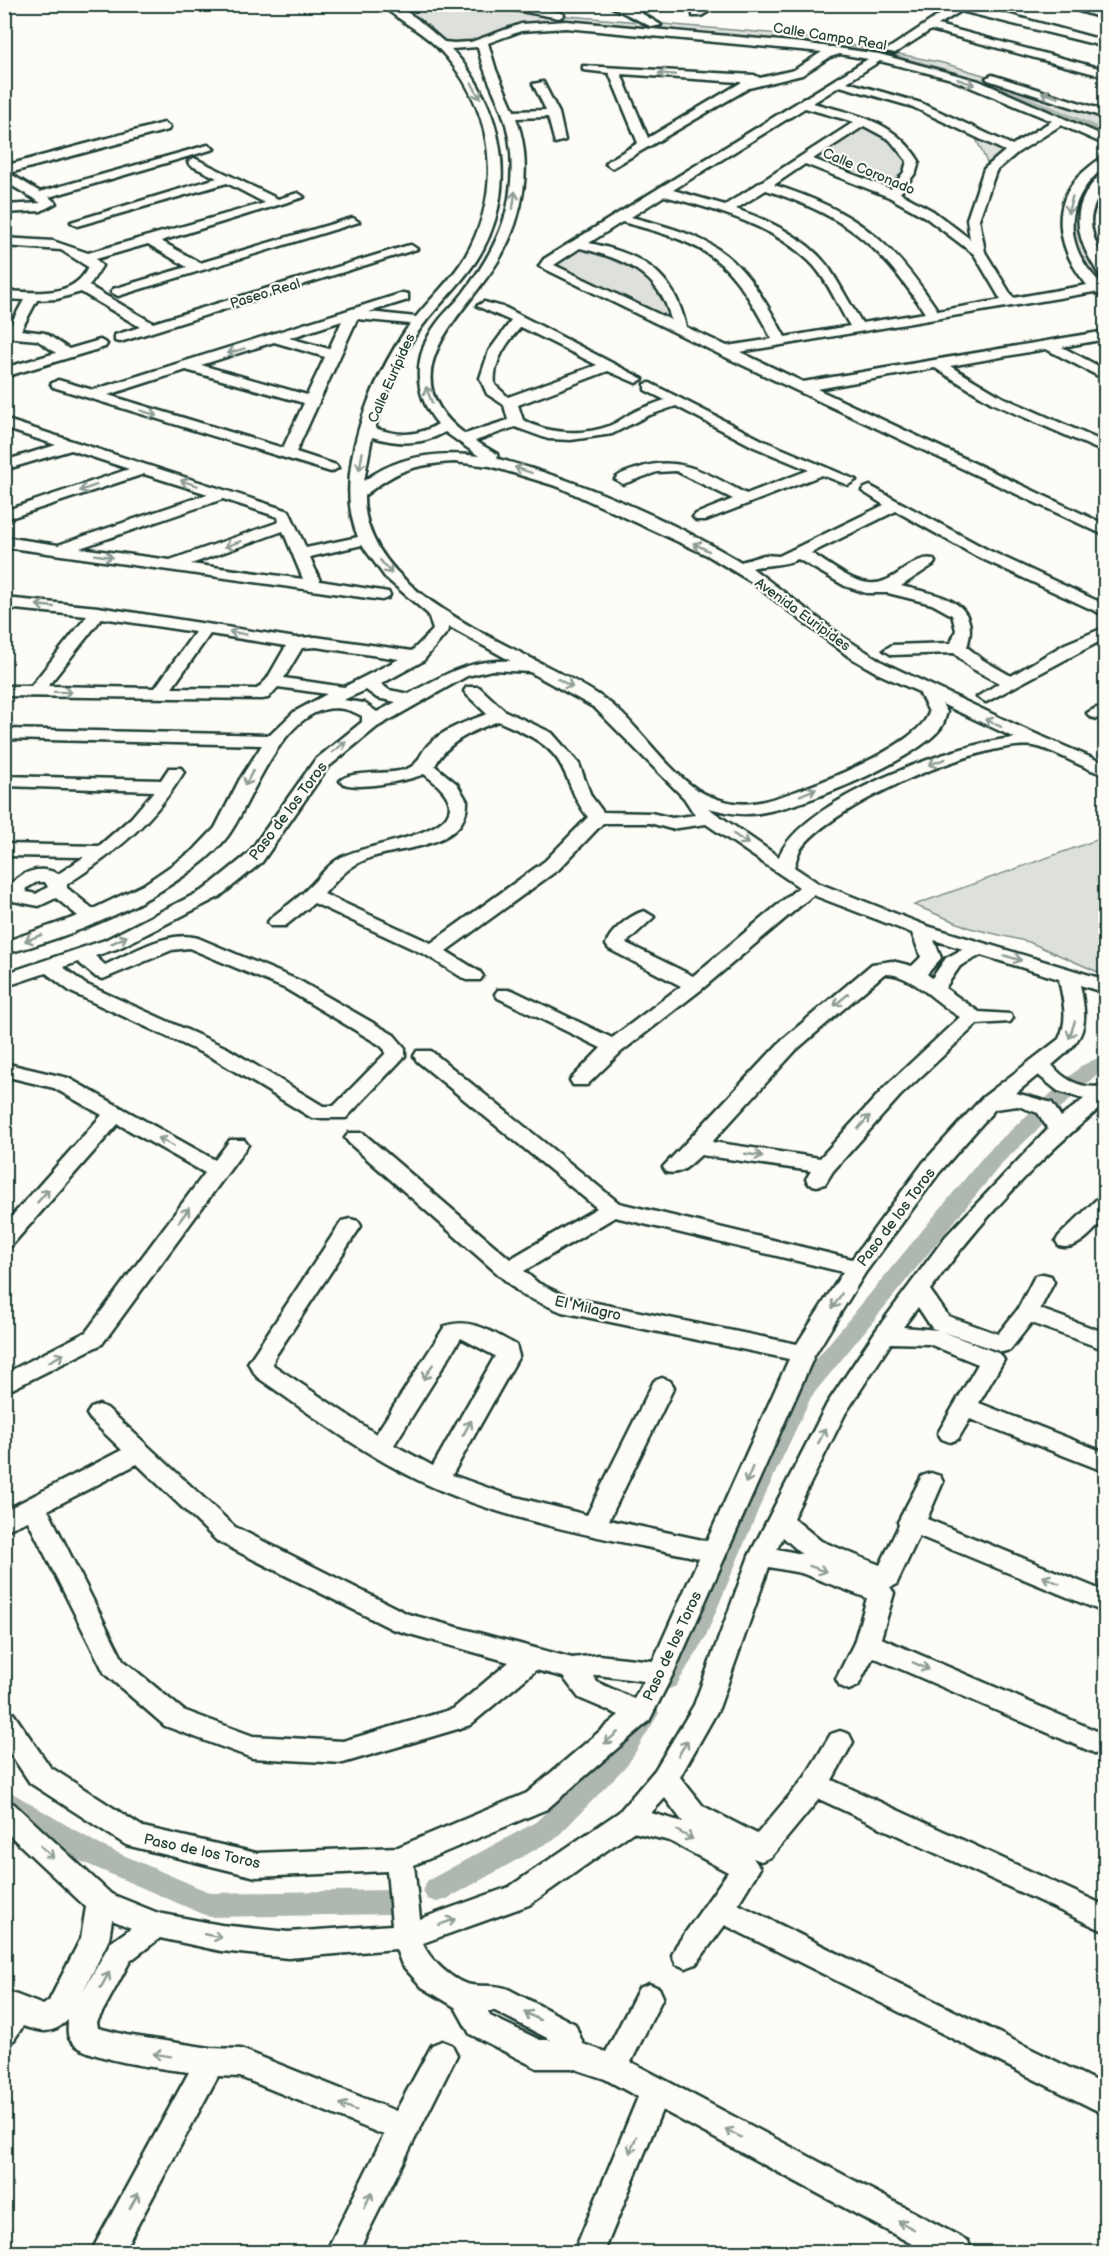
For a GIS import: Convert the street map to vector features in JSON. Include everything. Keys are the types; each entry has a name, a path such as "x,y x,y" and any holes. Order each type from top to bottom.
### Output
{"street":[{"name":"Calle Campo Real","path":"487,4 521,7 535,12 628,17 656,24 780,34 891,51 1020,86 1106,115"},
{"path":"697,14 716,4"},
{"path":"1061,4 1106,16"},
{"path":"392,6 441,45 462,47 483,44 488,68 510,115 554,113"},
{"path":"609,6 628,17"},
{"path":"891,51 962,6 1106,44"},
{"path":"535,12 541,18 535,25"},
{"name":"Calle Campo Real","path":"483,44 502,33 535,25 572,25 813,46 879,57 930,70 1002,94 1106,142"},
{"path":"928,26 1002,44 1106,74"},
{"name":"Calle Eurípides","path":"441,45 467,73 489,115 495,139 497,164 492,207 478,247 443,295 418,321 403,345 368,430 360,459 356,495 360,524 381,563 417,600 601,704 699,807"},
{"path":"802,66 816,52 813,46"},
{"path":"587,68 613,69 702,91 742,82 783,78 826,54 842,51"},
{"path":"879,57 546,266 1106,531"},
{"path":"613,69 645,145"},
{"path":"612,164 645,145 702,91 742,82"},
{"path":"840,83 917,105 1013,150"},
{"path":"539,84 554,113 559,140"},
{"path":"805,104 862,122 901,141 913,161 910,172 892,194"},
{"name":"Calle Eurípides","path":"500,462 463,440 446,425 429,399 422,375 425,355 439,329 467,297 495,255 514,208 518,164 510,115"},
{"path":"985,160 1013,150 1060,121"},
{"path":"728,209 862,122"},
{"path":"4,170 164,127"},
{"path":"973,132 985,160 962,218 979,252 1008,300"},
{"path":"39,196 208,149"},
{"name":"Calle Coronado","path":"805,160 892,194 929,214 979,252"},
{"path":"1101,291 1076,259 1068,233 1067,208 1078,184 1106,160"},
{"path":"194,162 276,203"},
{"path":"4,175 50,203 49,205 4,209"},
{"path":"1106,176 1094,186 1083,218 1085,238 1093,258 1106,274"},
{"path":"77,222 229,179"},
{"path":"766,186 802,197 841,215 881,245 897,262 933,314"},
{"path":"664,192 728,209 789,240 819,264 857,326"},
{"path":"4,242 55,246 89,257 298,197"},
{"path":"929,214 962,218"},
{"path":"621,218 659,227 700,243 727,260 744,278 779,339"},
{"path":"118,292 353,222"},
{"path":"150,240 198,268"},
{"path":"578,244 609,250 636,261 661,281 677,310 679,327"},
{"name":"Paseo Real","path":"120,338 411,249"},
{"path":"4,295 51,296 82,287 92,277 95,266 89,257"},
{"path":"82,287 151,328"},
{"path":"724,351 779,339 1008,300 1101,291"},
{"path":"443,295 467,297"},
{"path":"33,296 8,334 40,336 68,354"},
{"path":"93,395 403,297"},
{"path":"484,306 501,311 518,322 596,357 607,366 643,383 674,402 759,444 848,480"},
{"path":"352,314 418,321"},
{"path":"287,455 352,314"},
{"path":"518,322 499,345 488,372 488,384 497,397 510,403 522,426"},
{"path":"801,387 1050,346 1106,334"},
{"path":"275,338 333,355"},
{"path":"4,373 100,344"},
{"path":"1050,346 1106,376"},
{"path":"939,365 998,400 1106,449"},
{"path":"187,366 312,401"},
{"path":"510,403 534,391 577,380 607,366"},
{"path":"58,384 330,468"},
{"path":"463,440 522,426 548,435 590,435 612,430 642,413 674,402"},
{"path":"4,423 285,514 313,584"},
{"path":"368,430 385,438 409,440 432,435 446,425"},
{"path":"477,448 522,426"},
{"path":"4,466 70,445"},
{"path":"356,495 371,479 388,470 430,459 466,457 500,462"},
{"name":"Avenida Euripides","path":"500,462 575,488 740,567 870,663 1035,742 1106,770"},
{"path":"622,479 650,469 668,466 693,473 744,499"},
{"path":"4,516 143,469"},
{"path":"701,517 744,499 787,486 821,470"},
{"path":"870,491 982,553 1106,611"},
{"path":"59,550 223,494"},
{"path":"740,567 764,561 782,561 897,505"},
{"path":"172,566 288,524"},
{"path":"300,554 369,539"},
{"path":"4,542 382,595"},
{"path":"800,552 851,583 866,588 888,588 938,600 959,613 964,630 958,648"},
{"path":"756,580 778,569 782,561"},
{"path":"888,588 927,562"},
{"path":"4,603 98,612 296,643 316,642 417,657"},
{"path":"36,691 98,612"},
{"path":"4,948 68,925 153,889 195,859 220,834 269,746 299,717 324,702 417,657 435,642 441,630 435,612"},
{"path":"159,694 207,628"},
{"path":"986,697 1106,632"},
{"path":"4,691 254,695 270,685 296,643"},
{"path":"892,650 958,648 977,664 1010,682"},
{"name":"Paso de los Toros","path":"4,981 82,955 184,909 236,875 255,858 321,764 370,723 461,672 492,665 537,667"},
{"path":"373,678 372,686 376,690 411,700"},
{"path":"270,685 344,692"},
{"path":"270,685 324,702 358,707 370,714 370,723"},
{"path":"433,951 552,865 598,817 651,818 670,824 699,807 752,809 780,804 889,756 934,725 938,712 926,689"},
{"path":"473,691 499,716 546,737 570,764 582,797 598,817"},
{"path":"349,781 405,776 424,767 435,748 466,728 499,716"},
{"path":"4,735 269,746"},
{"path":"784,869 793,845 876,787 908,772 985,745 1035,742"},
{"path":"4,744 269,746"},
{"path":"278,922 312,896 345,862 360,854 423,840 441,833 451,824 458,811 458,797 446,782 424,767"},
{"path":"4,781 171,779 135,828 57,886 21,899"},
{"path":"699,807 811,887 920,930 1067,973 1106,987"},
{"path":"4,850 105,852"},
{"path":"68,925 21,899 16,889 27,877 49,876 90,916"},
{"path":"580,1080 614,1047 695,985 811,887"},
{"path":"312,896 433,951 473,976"},
{"path":"644,917 617,939 616,945 695,985"},
{"path":"915,975 932,958 920,930"},
{"path":"49,966 78,988 220,1053 319,1113 339,1113 395,1056 395,1048 387,1040 293,985 191,942 168,945 103,973 78,988"},
{"path":"933,991 953,962 980,948"},
{"path":"82,955 103,973"},
{"path":"674,1167 696,1147 789,1045 879,968 898,967 915,975 933,991 972,1017 1003,1018"},
{"name":"Paso de los Toros","path":"4,1721 40,1775 135,1837 256,1865 400,1859 537,1801 640,1713 662,1672 803,1354 857,1268 930,1168 989,1103 1067,1043 1075,1026 1075,1008 1067,973"},
{"path":"505,994 614,1047"},
{"path":"696,1147 821,1172 893,1091 972,1017"},
{"path":"424,1056 612,1209 857,1268"},
{"path":"1040,1062 1048,1077 1069,1088 1103,1094"},
{"path":"4,1069 61,1083 217,1170"},
{"path":"4,1812 101,1903 156,1924 221,1938 288,1945 407,1936 519,1896 629,1820 664,1778 706,1708 761,1556 835,1410 885,1335 954,1241 1059,1130 1103,1094"},
{"path":"989,1103 1019,1099 1045,1108 1059,1130"},
{"path":"4,1240 115,1114"},
{"name":"El Milagro","path":"356,1138 530,1289 562,1304 803,1354"},
{"path":"4,1385 94,1338 237,1145"},
{"path":"1067,1241 1097,1227 1106,1203"},
{"path":"508,1270 612,1209"},
{"path":"350,1226 260,1363 265,1371 379,1449 438,1479 515,1507 716,1552"},
{"path":"950,1433 997,1352 1027,1313 1042,1282"},
{"path":"918,1290 940,1322 997,1352"},
{"path":"1027,1313 1106,1342"},
{"path":"379,1449 453,1332 461,1329 501,1347 508,1351 507,1356 438,1479"},
{"path":"885,1335 931,1336 997,1352"},
{"path":"594,1526 662,1387"},
{"path":"965,1407 1106,1463"},
{"path":"99,1414 226,1534 401,1622 572,1669 598,1665 662,1672"},
{"path":"4,1522 140,1452"},
{"path":"849,1679 867,1643 884,1585 910,1522 930,1482"},
{"path":"34,1507 114,1666 174,1718 252,1747 343,1752 461,1717 532,1658"},
{"path":"779,1521 812,1548 884,1585"},
{"path":"910,1522 1106,1602"},
{"path":"761,1556 803,1564 884,1585"},
{"path":"867,1643 1106,1747"},
{"path":"572,1669 588,1690 640,1713"},
{"path":"686,1955 754,1859 815,1785 840,1742"},
{"path":"664,1778 693,1814 754,1859"},
{"path":"815,1785 1106,1920"},
{"path":"629,1820 676,1831 754,1859"},
{"path":"400,1859 407,1936 412,1956 432,1978 465,1998 480,2025 537,2054 572,2054 613,2068 957,2253"},
{"path":"9,2015 49,2019 59,2010 95,1939 101,1903"},
{"path":"720,1909 1106,2101"},
{"path":"156,1924 120,1952 83,2020 82,2033 90,2039 126,2049 210,2062 241,2063 402,2128"},
{"path":"613,2068 649,1997"},
{"path":"342,2253 402,2128 442,2055"},
{"path":"106,2253 210,2062"},
{"path":"589,2253 654,2091"}],"shaded area":[{"path":"385,5 487,5 557,15 780,34 840,42 943,63 1105,115 1105,142 930,70 833,49 535,25 483,44 441,45"},
{"path":"862,122 887,132 913,161 893,194 805,160"},
{"path":"973,132 1013,150 990,169"},
{"path":"1105,160 1105,176 1083,218 1105,274 1105,295 1096,288 1068,233 1078,184"},
{"path":"578,244 609,251 661,281 679,327 550,268 549,262"},
{"path":"1105,837 1105,975 1029,942 970,928 914,905"}],"waterway":[{"path":"850,48 918,63 981,82 1106,135"},
{"path":"667,1679 692,1638 747,1508 801,1393 995,1157 1088,1071 1106,1060"},
{"path":"437,1890 546,1830 619,1756 646,1713"},
{"path":"4,1799 90,1853 210,1905 389,1902"}]}
